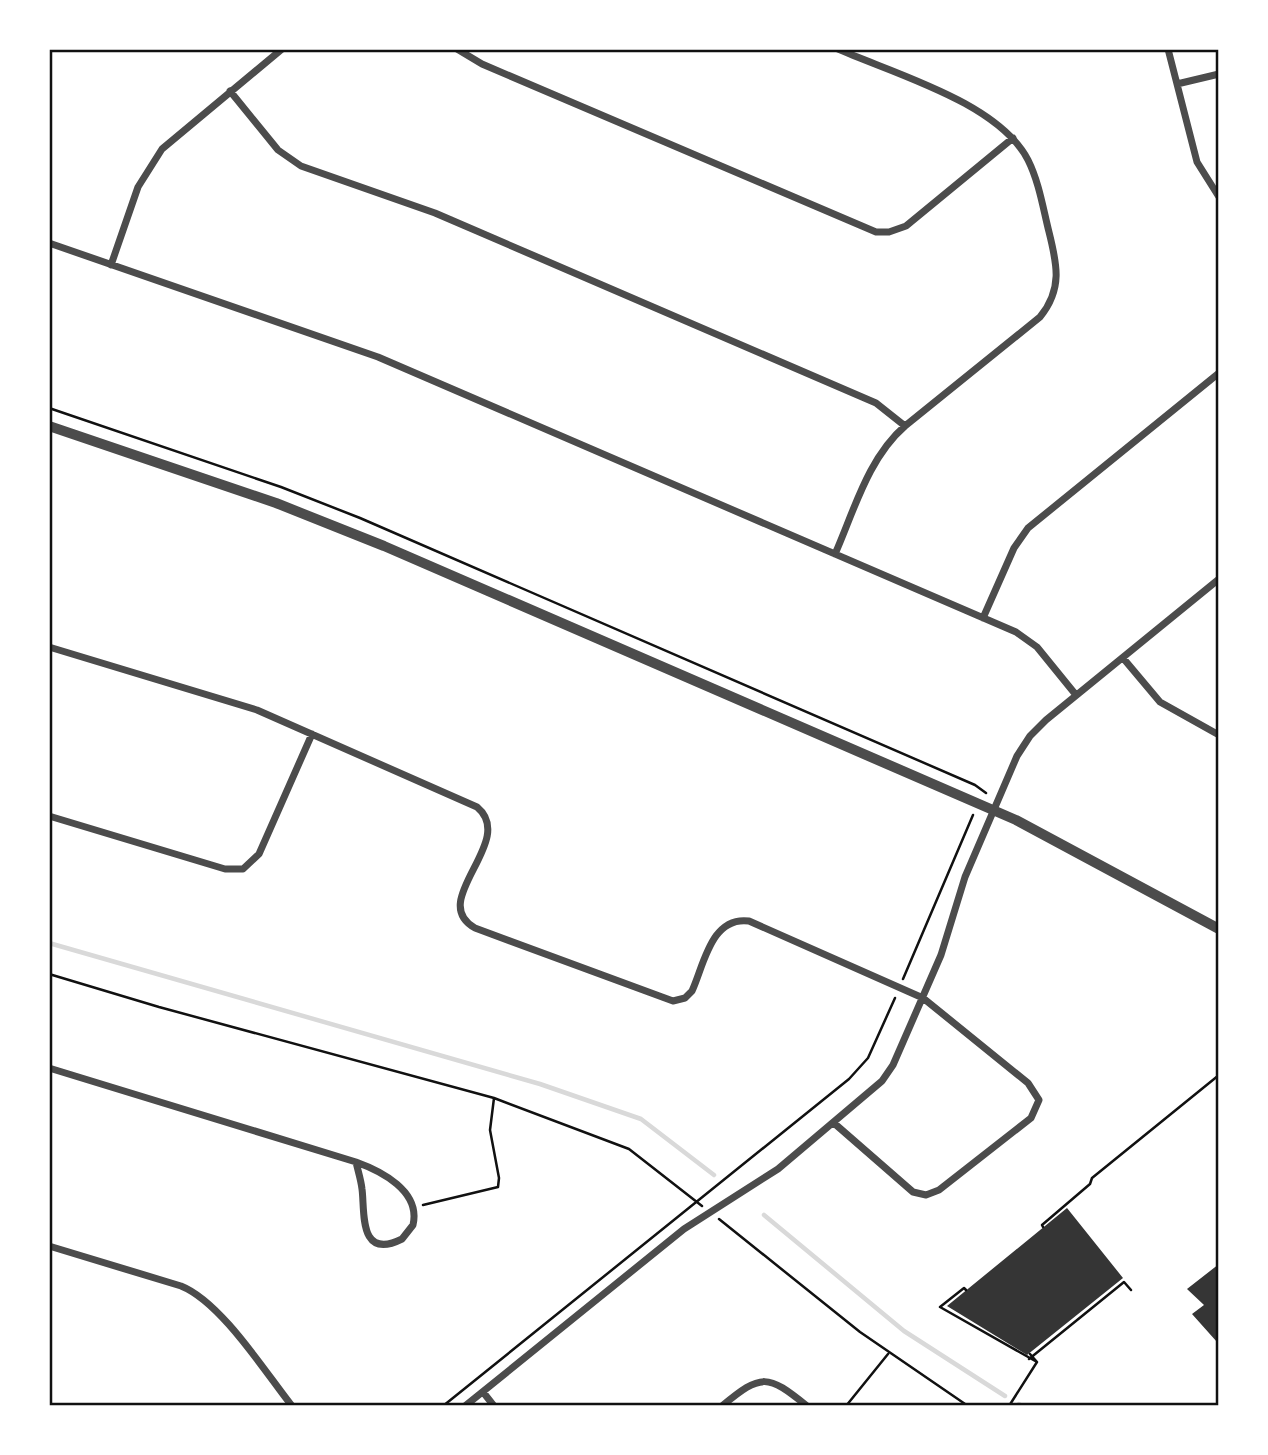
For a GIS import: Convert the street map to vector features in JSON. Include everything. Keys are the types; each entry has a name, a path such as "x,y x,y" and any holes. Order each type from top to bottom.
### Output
{"street":[{"path":"111,265 138,187 149,167 170,141 282,49"},
{"path":"457,49 494,70 876,233 906,226 1013,138"},
{"path":"835,554 876,461 891,439 1040,317 1054,293 1057,266 1035,179 1013,138 982,111 838,49"},
{"path":"1168,49 1197,162 1219,197"},
{"path":"1177,84 1219,74"},
{"path":"230,91 278,150 301,166 454,221 876,403 905,426"},
{"path":"49,243 378,357 983,618 1027,639 1076,695"},
{"path":"983,618 1014,548 1028,528 1219,373"},
{"path":"49,426 276,503 384,546 994,810 1219,929"},
{"path":"466,1406 684,1229 752,1188 835,1124 882,1081 893,1065 923,998 946,942 965,877 1017,756 1030,736 1076,695 1219,579"},
{"path":"49,647 257,710 473,804 484,813 488,835 459,905 462,917 475,928 673,1002 692,991 719,931 730,923 749,921 923,998 1034,1089 1039,1100 1034,1115 939,1190 926,1195 910,1189 835,1124"},
{"path":"1123,658 1160,702 1219,735"},
{"path":"49,816 225,869 243,869 259,854 312,734"},
{"path":"49,1068 356,1162 389,1177 412,1203 413,1225 402,1239 383,1243 371,1237 365,1230 356,1162"},
{"path":"49,1246 181,1286 200,1296 217,1312 292,1406"},
{"path":"722,1406 751,1383 764,1380 782,1385 807,1406"},
{"path":"483,1392 494,1406"}],"path":[{"path":"905,975 971,821"},
{"path":"49,974 159,1007 494,1098 629,1149 696,1202"},
{"path":"443,1406 855,1074 868,1058 894,1000"},
{"path":"1043,1227 1042,1225 1090,1184 1098,1172 1219,1075"},
{"path":"422,1206 498,1188 499,1178 489,1130 494,1098"},
{"path":"718,1219 888,1353 968,1406"},
{"path":"1030,1357 1124,1282 1131,1290"},
{"path":"965,1290 964,1288 940,1307 1037,1362 1009,1406"},
{"path":"846,1406 888,1353"}],"building":[{"path":"1067,1208 1123,1278 1027,1355 947,1306"},
{"path":"1219,1264 1217,1342 1192,1314 1204,1305 1187,1289"}],"waterway":[{"path":"49,943 540,1084 641,1119 714,1175"},
{"path":"764,1215 904,1331 1005,1396"}]}
